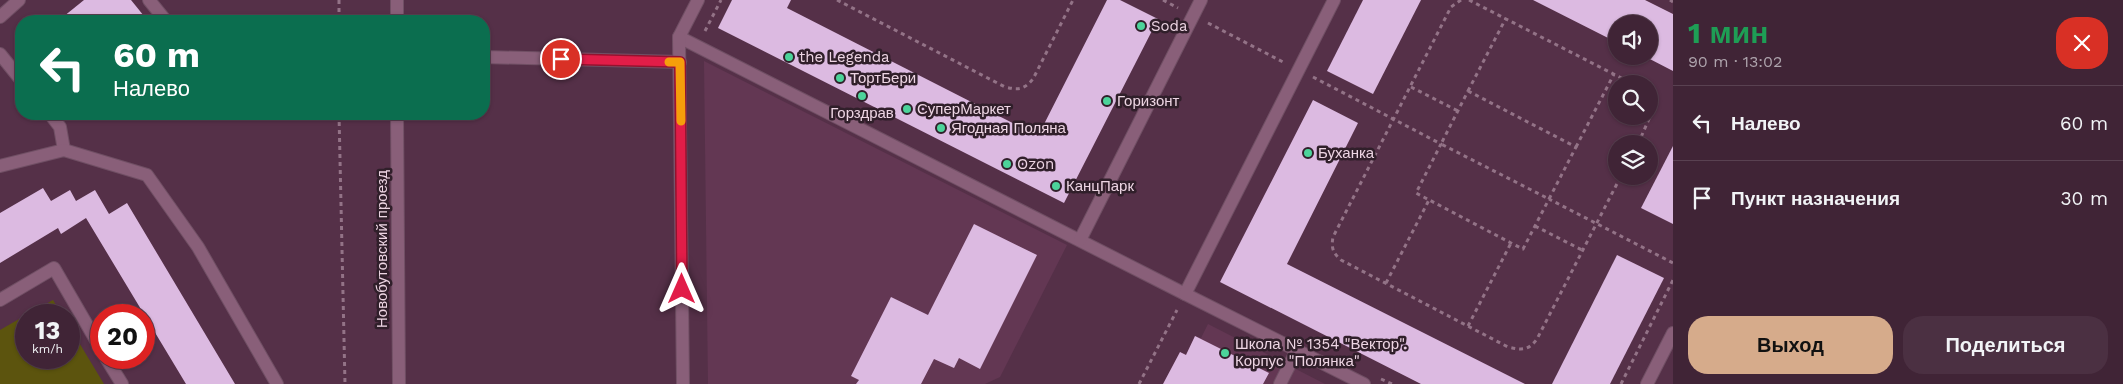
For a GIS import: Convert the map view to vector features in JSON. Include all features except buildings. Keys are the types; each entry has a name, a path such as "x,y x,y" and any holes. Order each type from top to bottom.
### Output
{"street":[{"path":"0,17 19,0"},
{"path":"149,0 161,15"},
{"path":"397,0 397,15"},
{"path":"683,384 679,37 698,0"},
{"path":"1080,240 1201,0"},
{"path":"1185,294 1334,0"},
{"path":"679,37 1364,384"},
{"path":"12,69 0,54 15,73"},
{"path":"490,57 680,62"},
{"path":"55,120 60,127 64,150"},
{"name":"Новобутовский проезд","path":"397,120 399,384"},
{"path":"0,166 64,150 147,175 198,247 277,384"},
{"path":"0,300 54,268 90,330"},
{"path":"1647,384 1673,333"},
{"path":"1280,384 1297,350"},
{"path":"113,369 122,384"}],"path":[{"path":"339,0 339,15"},
{"path":"704,34 721,0"},
{"path":"837,0 1004,87 1018,90 1027,87 1033,79 1074,0"},
{"path":"1163,0 1673,263"},
{"path":"1461,0 1452,8 1333,237 1331,245 1334,254 1341,260 1508,347 1522,350 1531,347 1616,185"},
{"path":"1469,0 1506,18 1614,74 1523,249 1416,194 1506,18"},
{"path":"1176,18 1180,9"},
{"path":"1311,79 1315,70"},
{"path":"1411,87 1458,111"},
{"path":"1468,91 1576,147"},
{"path":"339,120 344,384"},
{"path":"1386,283 1429,200"},
{"path":"1535,226 1582,250"},
{"path":"1468,326 1511,243"},
{"path":"1621,384 1673,280"},
{"path":"1139,384 1185,294"},
{"path":"1374,375 1392,384"}],"shaded area":[{"path":"704,61 1067,245 1000,377 985,384 708,384"},
{"path":"53,300 55,304 46,304"},
{"path":"15,321 15,369 80,369 80,344 90,361 90,369 95,369 104,384 0,384 0,330"},
{"name":"Школа № 1354 \"Вектор\". Корпус \"Полянка\"","path":"1208,324 1325,384 1163,384 1180,352 1186,354 1195,336 1201,338"}],"slow traffic":[{"path":"669,62 680,62 681,121"}],"place":[{"name":"Soda","path":"1141,26"},
{"name":"the Legenda","path":"789,57"},
{"name":"ТортБери","path":"840,78"},
{"name":"Горздрав","path":"862,96"},
{"name":"Горизонт","path":"1107,101"},
{"name":"СуперМаркет","path":"907,109"},
{"name":"Ягодная Поляна","path":"941,128"},
{"name":"Буханка","path":"1308,153"},
{"name":"Ozon","path":"1007,164"},
{"name":"КанцПарк","path":"1056,186"},
{"name":"Школа № 1354 \"Вектор\". Корпус \"Полянка\"","path":"1225,353"}],"route":[{"path":"561,59 680,62 682,289"}]}
